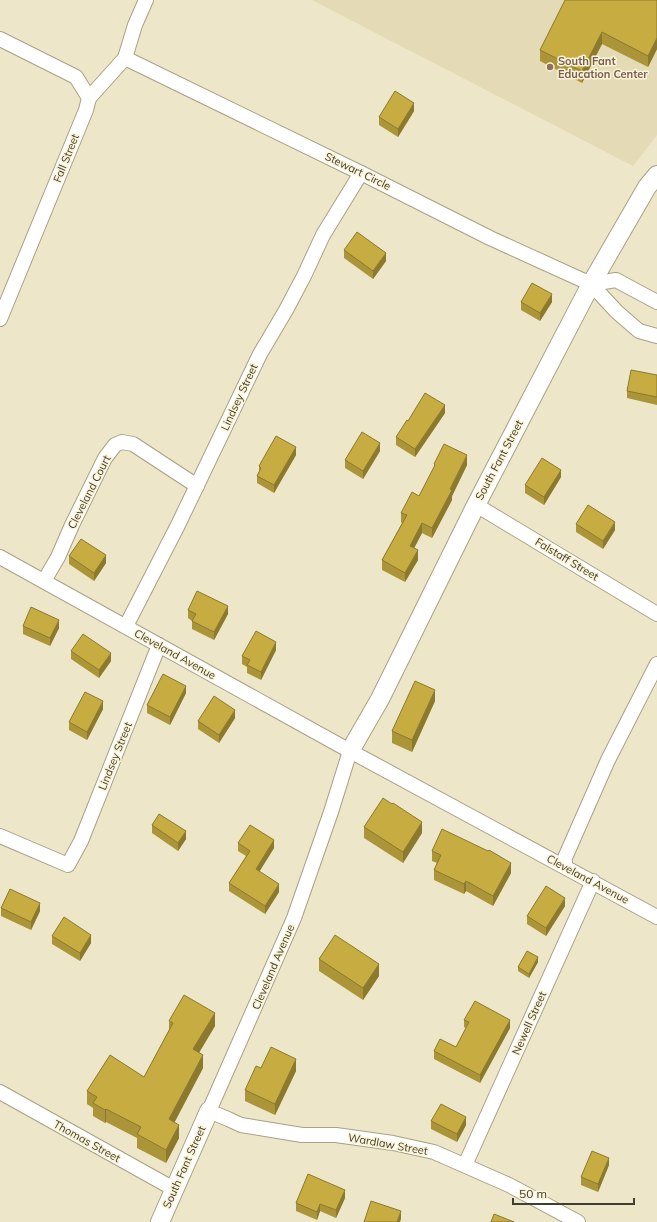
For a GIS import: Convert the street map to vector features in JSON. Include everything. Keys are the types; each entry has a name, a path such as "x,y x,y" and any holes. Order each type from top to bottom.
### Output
{"street":[{"path":"0,38 76,77 89,98 125,58 135,25 146,0"},
{"name":"Stewart Circle","path":"125,58 361,172 490,238 591,284 640,332 657,336"},
{"name":"Fall Street","path":"0,319 86,110 89,98"},
{"name":"Lindsey Street","path":"126,626 197,486 260,354 289,303 323,236 361,172"},
{"name":"South Fant Street","path":"350,751 380,699 476,505 591,284 647,187 657,175"},
{"path":"591,284 616,280 657,302"},
{"name":"Cleveland Court","path":"44,581 58,557 72,524 105,458 115,445 122,442 133,444 197,486"},
{"name":"Falstaff Street","path":"476,505 657,614"},
{"name":"Cleveland Avenue","path":"0,557 350,751 593,881 657,917"},
{"name":"Lindsey Street","path":"0,836 68,865 82,840 159,644"},
{"path":"563,865 608,760 657,664"},
{"name":"Cleveland Avenue","path":"209,1111 294,918 331,812 350,751"},
{"name":"Newell Street","path":"465,1165 593,881"},
{"name":"Thomas Street","path":"0,1092 174,1189"},
{"name":"South Fant Street","path":"160,1222 209,1111"},
{"name":"Wardlaw Street","path":"209,1111 241,1125 302,1135 336,1136 393,1143 434,1152 509,1185 578,1222"}],"shaded area":[{"name":"South Fant Education Center","path":"312,0 657,0 657,135 633,166"}],"building":[{"path":"565,0 657,0 657,38 648,56 602,32 582,71 540,50"},
{"path":"395,91 414,103 398,129 379,117"},
{"path":"357,232 386,253 373,271 344,250"},
{"path":"532,283 552,294 540,313 521,302"},
{"path":"631,370 657,375 657,397 627,391"},
{"path":"425,393 445,405 415,449 396,437 407,420 408,421"},
{"path":"362,432 380,443 363,471 345,460"},
{"path":"276,436 296,447 274,485 257,476 261,468 259,466"},
{"path":"444,444 467,455 450,489 452,490 432,528 422,523 410,546 418,550 405,573 382,560 407,515 401,513 412,492 419,496"},
{"path":"542,458 561,470 544,497 525,485"},
{"path":"588,505 615,522 603,541 576,524"},
{"path":"81,539 106,555 94,573 69,556"},
{"path":"197,591 228,606 214,632 192,621 196,614 188,610"},
{"path":"31,607 59,620 50,638 23,626"},
{"path":"256,631 276,642 261,672 247,665 250,660 242,656"},
{"path":"83,634 111,653 99,670 71,651"},
{"path":"163,674 186,686 170,717 147,705"},
{"path":"415,681 435,690 412,740 392,731"},
{"path":"85,692 103,701 87,732 69,722"},
{"path":"214,696 235,710 219,735 198,721"},
{"path":"383,798 422,822 403,852 364,827"},
{"path":"159,814 186,831 178,843 152,825"},
{"path":"250,825 274,840 256,869 279,884 265,906 229,883 250,851 238,843"},
{"path":"442,829 488,851 489,850 511,863 493,896 466,881 464,884 434,870 441,855 432,851"},
{"path":"546,886 565,898 546,928 527,916"},
{"path":"10,889 40,903 31,922 1,908"},
{"path":"64,917 91,935 80,953 52,936"},
{"path":"335,935 379,964 363,988 319,959"},
{"path":"527,951 538,957 529,974 518,967"},
{"path":"184,995 215,1013 193,1049 203,1055 169,1119 179,1125 166,1150 137,1134 141,1127 93,1103 97,1097 87,1091 110,1055 144,1077 173,1023 169,1021"},
{"path":"475,1001 510,1020 480,1075 434,1051 440,1039 456,1047 469,1022 464,1020"},
{"path":"271,1047 296,1059 275,1104 245,1090 256,1066 261,1068"},
{"path":"441,1104 466,1117 457,1134 431,1121"},
{"path":"592,1151 609,1158 598,1184 581,1177"},
{"path":"308,1174 345,1190 336,1210 320,1204 317,1212 296,1203"},
{"path":"371,1201 401,1211 397,1222 364,1222"},
{"path":"494,1214 514,1222 491,1222"}],"place":[{"name":"South Fant Education Center","path":"550,67"}]}
